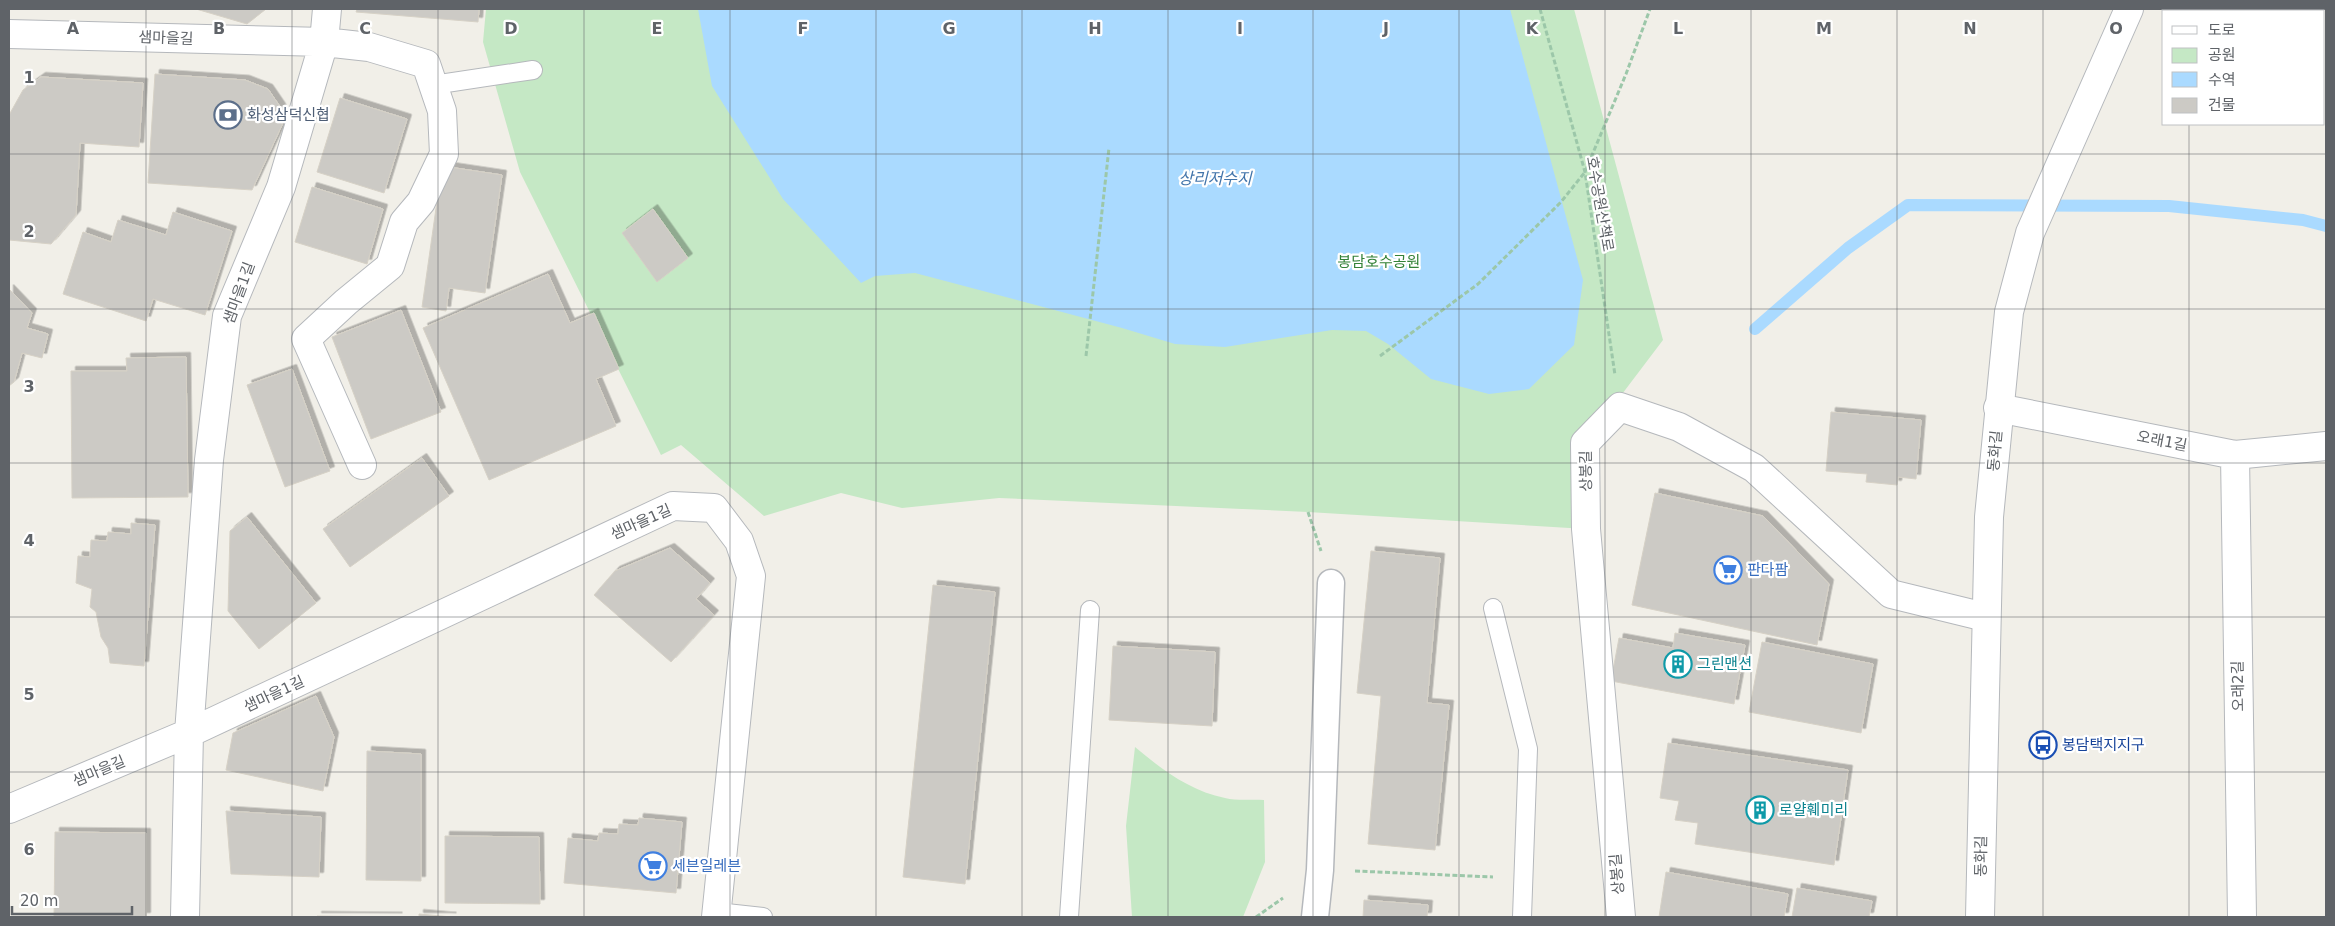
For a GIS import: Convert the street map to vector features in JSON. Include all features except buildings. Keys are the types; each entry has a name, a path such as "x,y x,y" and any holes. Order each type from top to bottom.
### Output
{"street":[{"name":"샘마을1길","path":"185,917 189,734 209,460 227,316 281,187 324,42 327,9"},
{"name":"동화길","path":"1980,917 1985,616 1989,518 1998,408 2009,312 2030,233 2097,77 2129,9"},
{"name":"샘마을길","path":"9,34 324,42"},
{"path":"324,42 369,47 426,64 442,111 444,154 421,202 404,222 390,266 346,302 306,339 362,465"},
{"path":"1620,407 1679,427 1754,468 1890,594 1985,616"},
{"name":"상봉길","path":"1620,407 1585,443 1586,529 1620,917"},
{"name":"오래1길","path":"1998,408 2235,455 2326,446"},
{"name":"오래2길","path":"2235,455 2242,917"},
{"name":"샘마을1길","path":"189,734 673,506 714,508 739,541 751,576 716,915"},
{"path":"1315,917 1320,870 1331,583"},
{"name":"샘마을길","path":"9,808 189,734"}],"lane":[{"path":"433,86 533,70"},
{"path":"1492,608 1528,749 1522,917"},
{"path":"1069,917 1090,610"},
{"path":"716,915 763,917"}],"path":[{"name":"호수공원산책로","path":"1540,9 1585,172 1620,407"},
{"path":"1380,356 1478,284 1562,202 1585,172 1626,74 1650,9"},
{"path":"1086,356 1109,148"},
{"path":"1308,512 1331,583"},
{"path":"1320,870 1524,878"}],"green space":[{"name":"봉담호수공원","path":"486,9 1574,9 1663,340 1585,443 1586,529 1308,512 999,498 902,508 841,493 764,516 681,445 661,455 520,172 483,42"},
{"path":"1135,747 1188,785 1212,795 1239,800 1264,800 1265,862 1243,917 1132,917 1126,826"}],"water":[{"name":"상리저수지","path":"698,9 1510,9 1583,280 1574,345 1529,389 1489,394 1431,379 1388,344 1366,331 1332,330 1225,347 1175,344 915,273 875,276 861,283 783,199 712,86"}],"waterway":[{"path":"1755,329 1848,248 1908,205 2169,206 2303,220 2326,226"}],"place":[{"name":"화성삼덕신협","path":"228,115"},
{"name":"판다팜","path":"1728,570"},
{"name":"그린맨션","path":"1678,664"},
{"name":"봉담택지지구","path":"2043,745"},
{"name":"로얄훼미리","path":"1760,810"},
{"name":"세븐일레븐","path":"653,866"}]}
